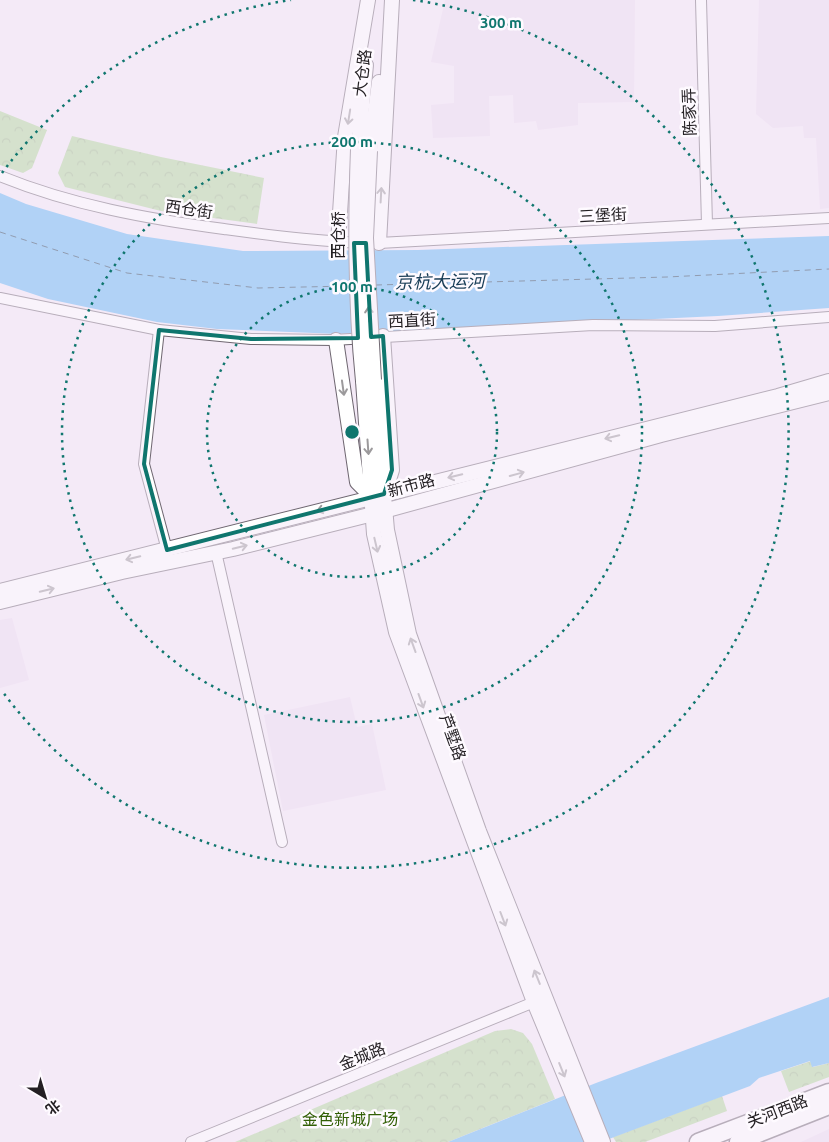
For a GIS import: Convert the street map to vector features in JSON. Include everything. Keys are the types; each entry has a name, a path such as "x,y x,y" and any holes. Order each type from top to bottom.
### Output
{"main road":[{"name":"大仓路","path":"364,150 370,0"},
{"path":"338,243 345,138 370,0"},
{"name":"大仓路","path":"364,150 390,0"},
{"path":"379,243 390,0"},
{"name":"西仓桥","path":"364,150 354,238 358,328 369,380"},
{"path":"336,340 357,482 378,495 392,470 383,336"},
{"name":"芦墅路","path":"369,380 379,512 374,534 396,632 576,1089"},
{"name":"新市路","path":"0,590 167,550 378,495 778,396 829,381"},
{"name":"新市路","path":"0,602 379,512 661,435 829,393"},
{"path":"576,1089 592,1142"},
{"path":"576,1089 603,1142"},
{"name":"关河西路","path":"698,1142 829,1092"},
{"name":"关河西路","path":"738,1142 829,1106"}],"street":[{"name":"陈家弄","path":"701,0 707,224"},
{"name":"西仓街","path":"0,176 34,190 150,219 338,243 379,243"},
{"name":"三堡街","path":"379,243 829,218"},
{"name":"西直街","path":"0,298 159,330 251,339 336,340 593,325 715,326 829,318"},
{"path":"159,330 144,464 167,550"},
{"path":"216,552 282,842"},
{"name":"金城路","path":"190,1142 540,1000"}],"highlighted area":[{"path":"354,243 366,243 371,337 383,336 392,470 384,494 167,550 144,464 159,330 251,339 358,338"}],"shaded area":[{"path":"445,0 635,0 634,102 578,103 578,125 538,130 536,121 514,123 513,95 489,96 490,136 433,138 431,105 454,103 454,66 431,62"},
{"path":"759,0 829,0 829,208 820,209 816,138 804,138 803,126 773,128 756,114"},
{"path":"12,618 29,680 0,688 0,620"},
{"path":"350,697 357,727 372,724 386,790 283,811 264,715"},
{"path":"829,1129 829,1142 801,1142"}],"green space":[{"path":"0,111 47,130 32,168 23,173 0,165"},
{"path":"72,136 264,178 257,224 161,211 65,187 58,173"},
{"name":"金色新城广场","path":"511,1029 523,1033 532,1044 555,1099 448,1142 235,1142 495,1031"},
{"path":"811,1061 813,1067 829,1063 829,1077 789,1092 781,1071"},
{"path":"722,1096 727,1111 645,1142 616,1142 613,1137"}],"water":[{"name":"京杭大运河","path":"0,193 26,204 127,234 243,251 418,250 829,236 829,308 718,316 338,334 217,329 157,322 48,299 0,283"},
{"path":"829,997 829,1063 812,1067 810,1061 759,1078 750,1086 601,1142 448,1142 596,1083"}],"ferry route":[{"path":"0,232 127,273 258,288 349,286"},
{"path":"376,285 667,277 829,269"}]}
